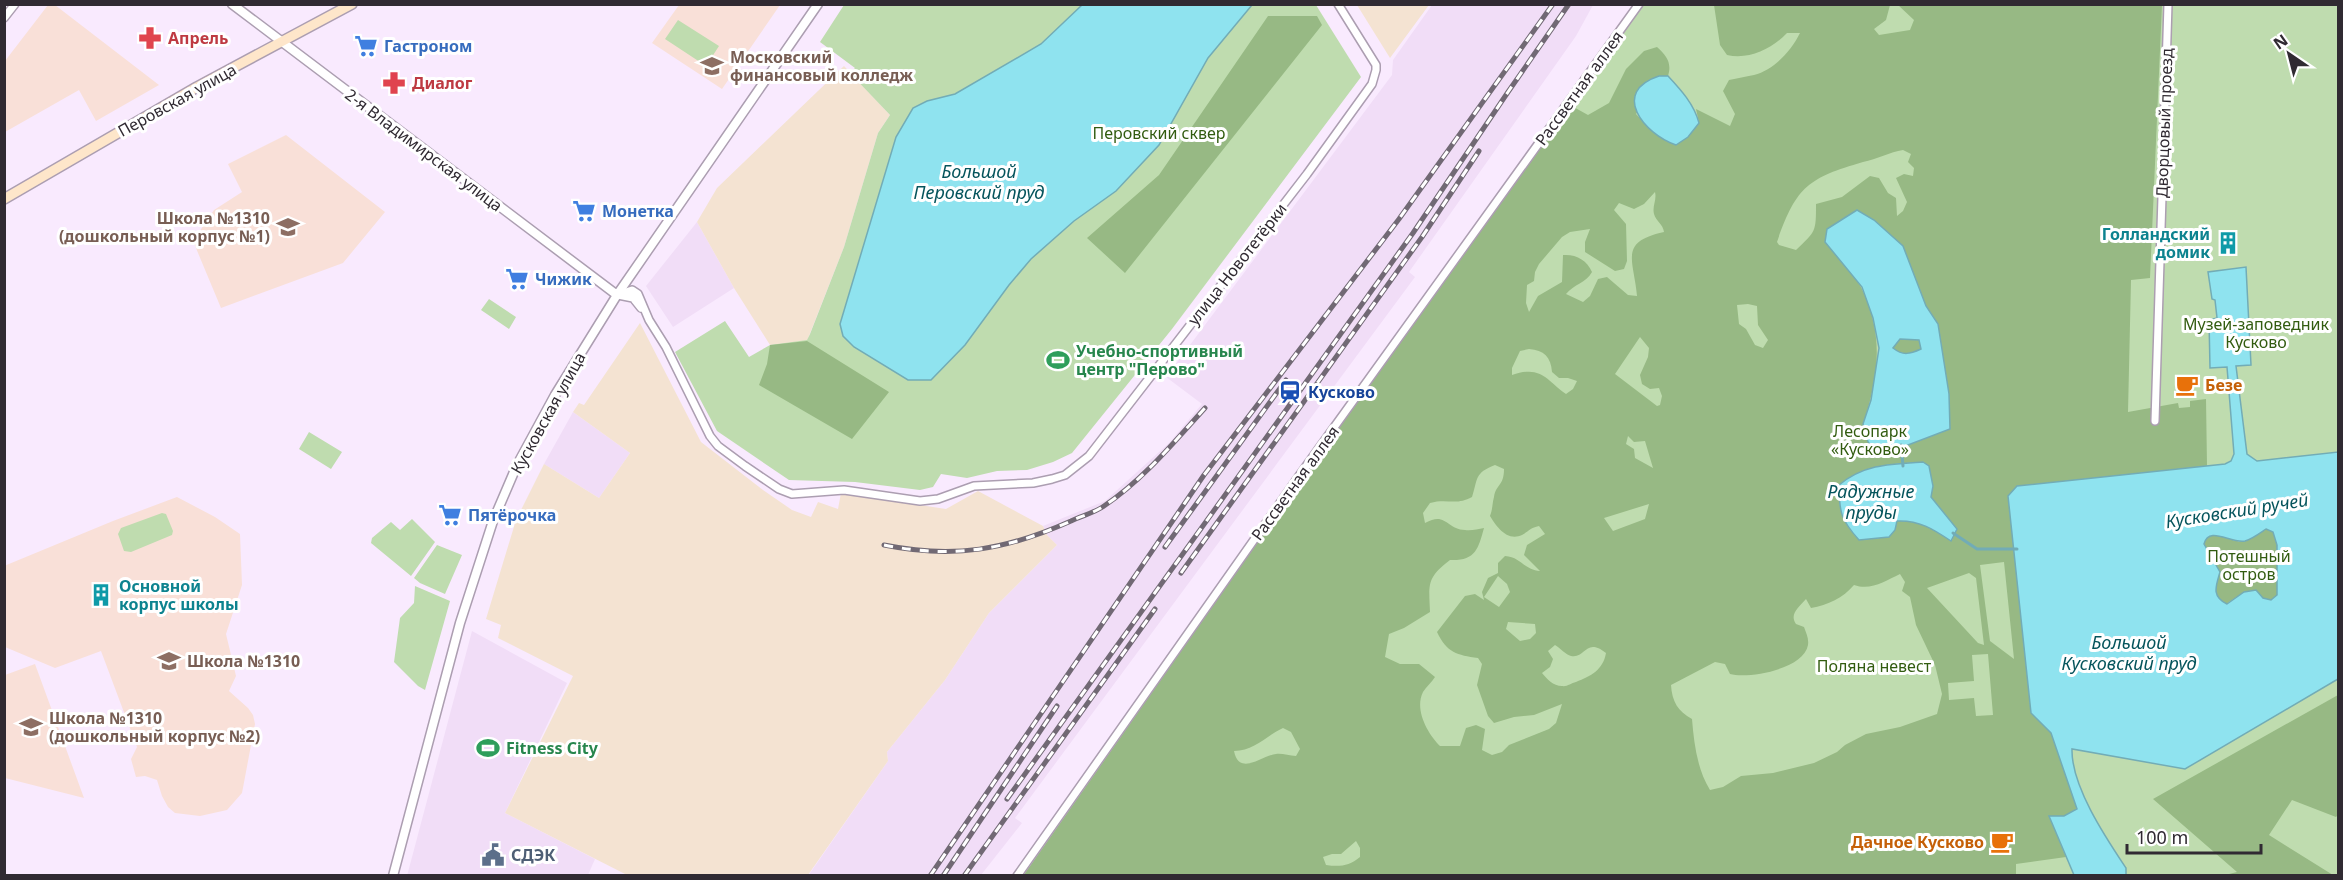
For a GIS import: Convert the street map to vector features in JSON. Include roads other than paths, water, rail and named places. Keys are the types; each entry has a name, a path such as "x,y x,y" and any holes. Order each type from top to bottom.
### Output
{"main road":[{"name":"Перовская улица","path":"4,199 197,87 352,4"}],"street":[{"path":"4,18 15,4"},
{"name":"2-я Владимирская улица","path":"232,4 617,294"},
{"name":"Кусковская улица","path":"393,876 460,623 497,511 517,465 555,395 617,294 818,4"},
{"name":"улица Новотетёрки","path":"617,294 632,290 635,292 666,346 710,436 718,446 786,491 807,494 844,490 930,501 975,486 1033,483 1065,475 1089,456 1307,174 1372,84 1376,65 1338,4"},
{"name":"Рассветная аллея","path":"1017,876 1299,477 1639,4"},
{"name":"Дворцовый проезд","path":"2155,421 2168,4"}],"water":[{"name":"Большой Перовский пруд","path":"1082,5 1252,5 1208,58 1159,145 1116,191 1074,221 1031,259 965,345 931,380 908,380 854,347 843,336 840,324 896,137 913,108 927,101 955,94 1041,44"},
{"path":"1659,76 1668,76 1678,87 1690,103 1699,123 1688,137 1676,145 1664,140 1644,123 1634,102 1636,92 1644,83"},
{"name":"Радужные пруды","path":"1857,210 1874,220 1903,246 1926,306 1938,324 1949,394 1950,429 1887,453 1878,454 1868,442 1863,424 1871,400 1879,348 1873,318 1862,287 1825,242 1827,229","holes":["1900,339 1919,340 1921,349 1913,352 1903,353 1893,348"]},
{"name":"Большой Кусковский пруд","path":"2246,267 2251,365 2236,366 2247,454 2257,461 2338,452 2338,679 2185,769 2072,749 2073,764 2083,795 2126,868 2126,875 2074,875 2049,816 2064,816 2077,809 2051,733 2031,713 2008,496 2017,486 2225,464 2231,461 2234,454 2227,367 2210,368 2209,320 2217,318 2208,272","holes":["2266,529 2273,532 2277,545 2277,595 2271,600 2263,598 2256,590 2244,592 2227,604 2222,601 2216,590 2220,572 2204,544 2207,539 2215,535 2245,541"]},
{"name":"Радужные пруды","path":"1923,462 1929,466 1933,486 1931,497 1957,529 1951,541 1926,526 1905,521 1897,521 1895,530 1889,537 1859,540 1842,515 1839,485 1858,473 1878,466"}],"waterway":[{"path":"1901,445 1903,466"},
{"path":"1953,533 1977,549 2017,549"}],"railway":[{"path":"930,876 1204,475 1399,219 1553,4"},
{"path":"1007,799 1413,233 1569,4"},
{"path":"1181,573 1422,237 1479,151"},
{"path":"1165,547 1286,380"},
{"path":"884,545 934,551 979,549 1024,539 1092,513 1118,496 1145,473 1205,408"},
{"path":"964,876 1155,609"},
{"path":"943,876 1057,706"}],"place":[{"name":"Апрель","path":"150,38"},
{"name":"Гастроном","path":"366,46"},
{"name":"Московский финансовый колледж","path":"712,66"},
{"name":"Диалог","path":"394,83"},
{"name":"Монетка","path":"584,211"},
{"name":"Школа №1310 (дошкольный корпус №1)","path":"288,227"},
{"name":"Голландский домик","path":"2228,243"},
{"name":"Чижик","path":"517,279"},
{"name":"Учебно-спортивный центр \"Перово\"","path":"1058,360"},
{"name":"Безе","path":"2187,385"},
{"name":"Кусково","path":"1290,392"},
{"name":"Пятёрочка","path":"450,515"},
{"name":"Основной корпус школы","path":"101,595"},
{"name":"Школа №1310","path":"169,661"},
{"name":"Школа №1310 (дошкольный корпус №2)","path":"31,727"},
{"name":"Fitness City","path":"488,748"},
{"name":"Дачное Кусково","path":"2002,842"},
{"name":"СДЭК","path":"493,855"}],"park label":[{"name":"Перовский сквер","path":"1159,133"},
{"name":"Музей-заповедник Кусково","path":"2256,333"},
{"name":"Лесопарк «Кусково»","path":"1870,440"},
{"name":"Потешный остров","path":"2249,565"},
{"name":"Поляна невест","path":"1874,666"}],"water label":[{"name":"Кусковский ручей","path":"2237,511"}]}
